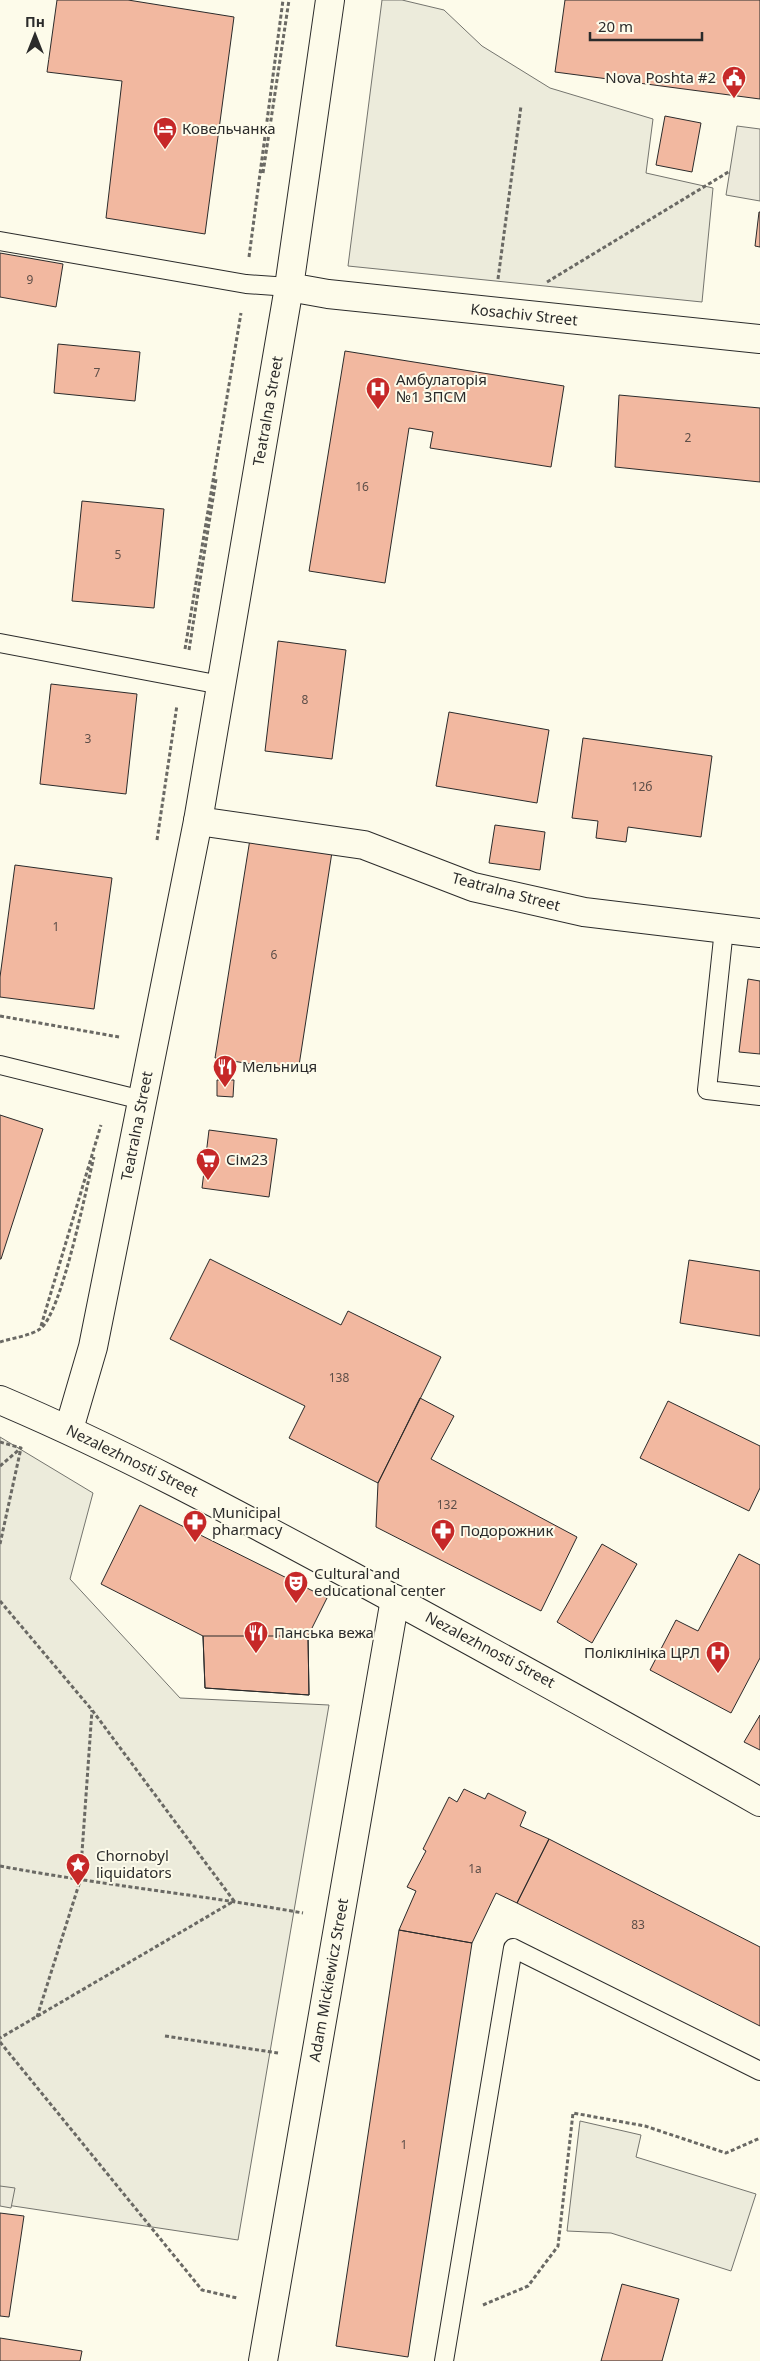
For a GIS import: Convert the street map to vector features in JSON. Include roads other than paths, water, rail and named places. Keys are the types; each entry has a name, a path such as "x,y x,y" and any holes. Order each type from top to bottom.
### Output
{"street":[{"name":"Teatralna Street","path":"69,1429 93,1347 198,821 289,287 330,0"},
{"name":"Kosachiv Street","path":"289,287 328,294 760,339"},
{"name":"Teatralna Street","path":"198,821 364,845 473,887 584,912 760,933"},
{"name":"Nezalezhnosti Street","path":"0,1400 69,1429 167,1476 562,1690 760,1802"},
{"name":"Adam Mickiewicz Street","path":"263,2361 394,1599"}],"lane":[{"path":"0,241 246,284 289,287"},
{"path":"0,643 221,685"},
{"path":"724,929 707,1090 760,1096"},
{"path":"0,1065 142,1100"},
{"path":"444,2361 513,1948 760,2071"}],"place":[{"name":"Nova Poshta #2","path":"734,99"},
{"name":"Ковельчанка","path":"165,150"},
{"name":"Амбулаторія №1 ЗПСМ","path":"378,410"},
{"name":"Мельниця","path":"225,1088"},
{"name":"Сім23","path":"208,1181"},
{"name":"Municipal pharmacy","path":"195,1543"},
{"name":"Подорожник","path":"443,1552"},
{"name":"Cultural and educational center","path":"296,1604"},
{"name":"Панська вежа","path":"256,1654"},
{"name":"Поліклініка ЦРЛ","path":"718,1674"},
{"name":"Chornobyl liquidators","path":"78,1886"}]}
